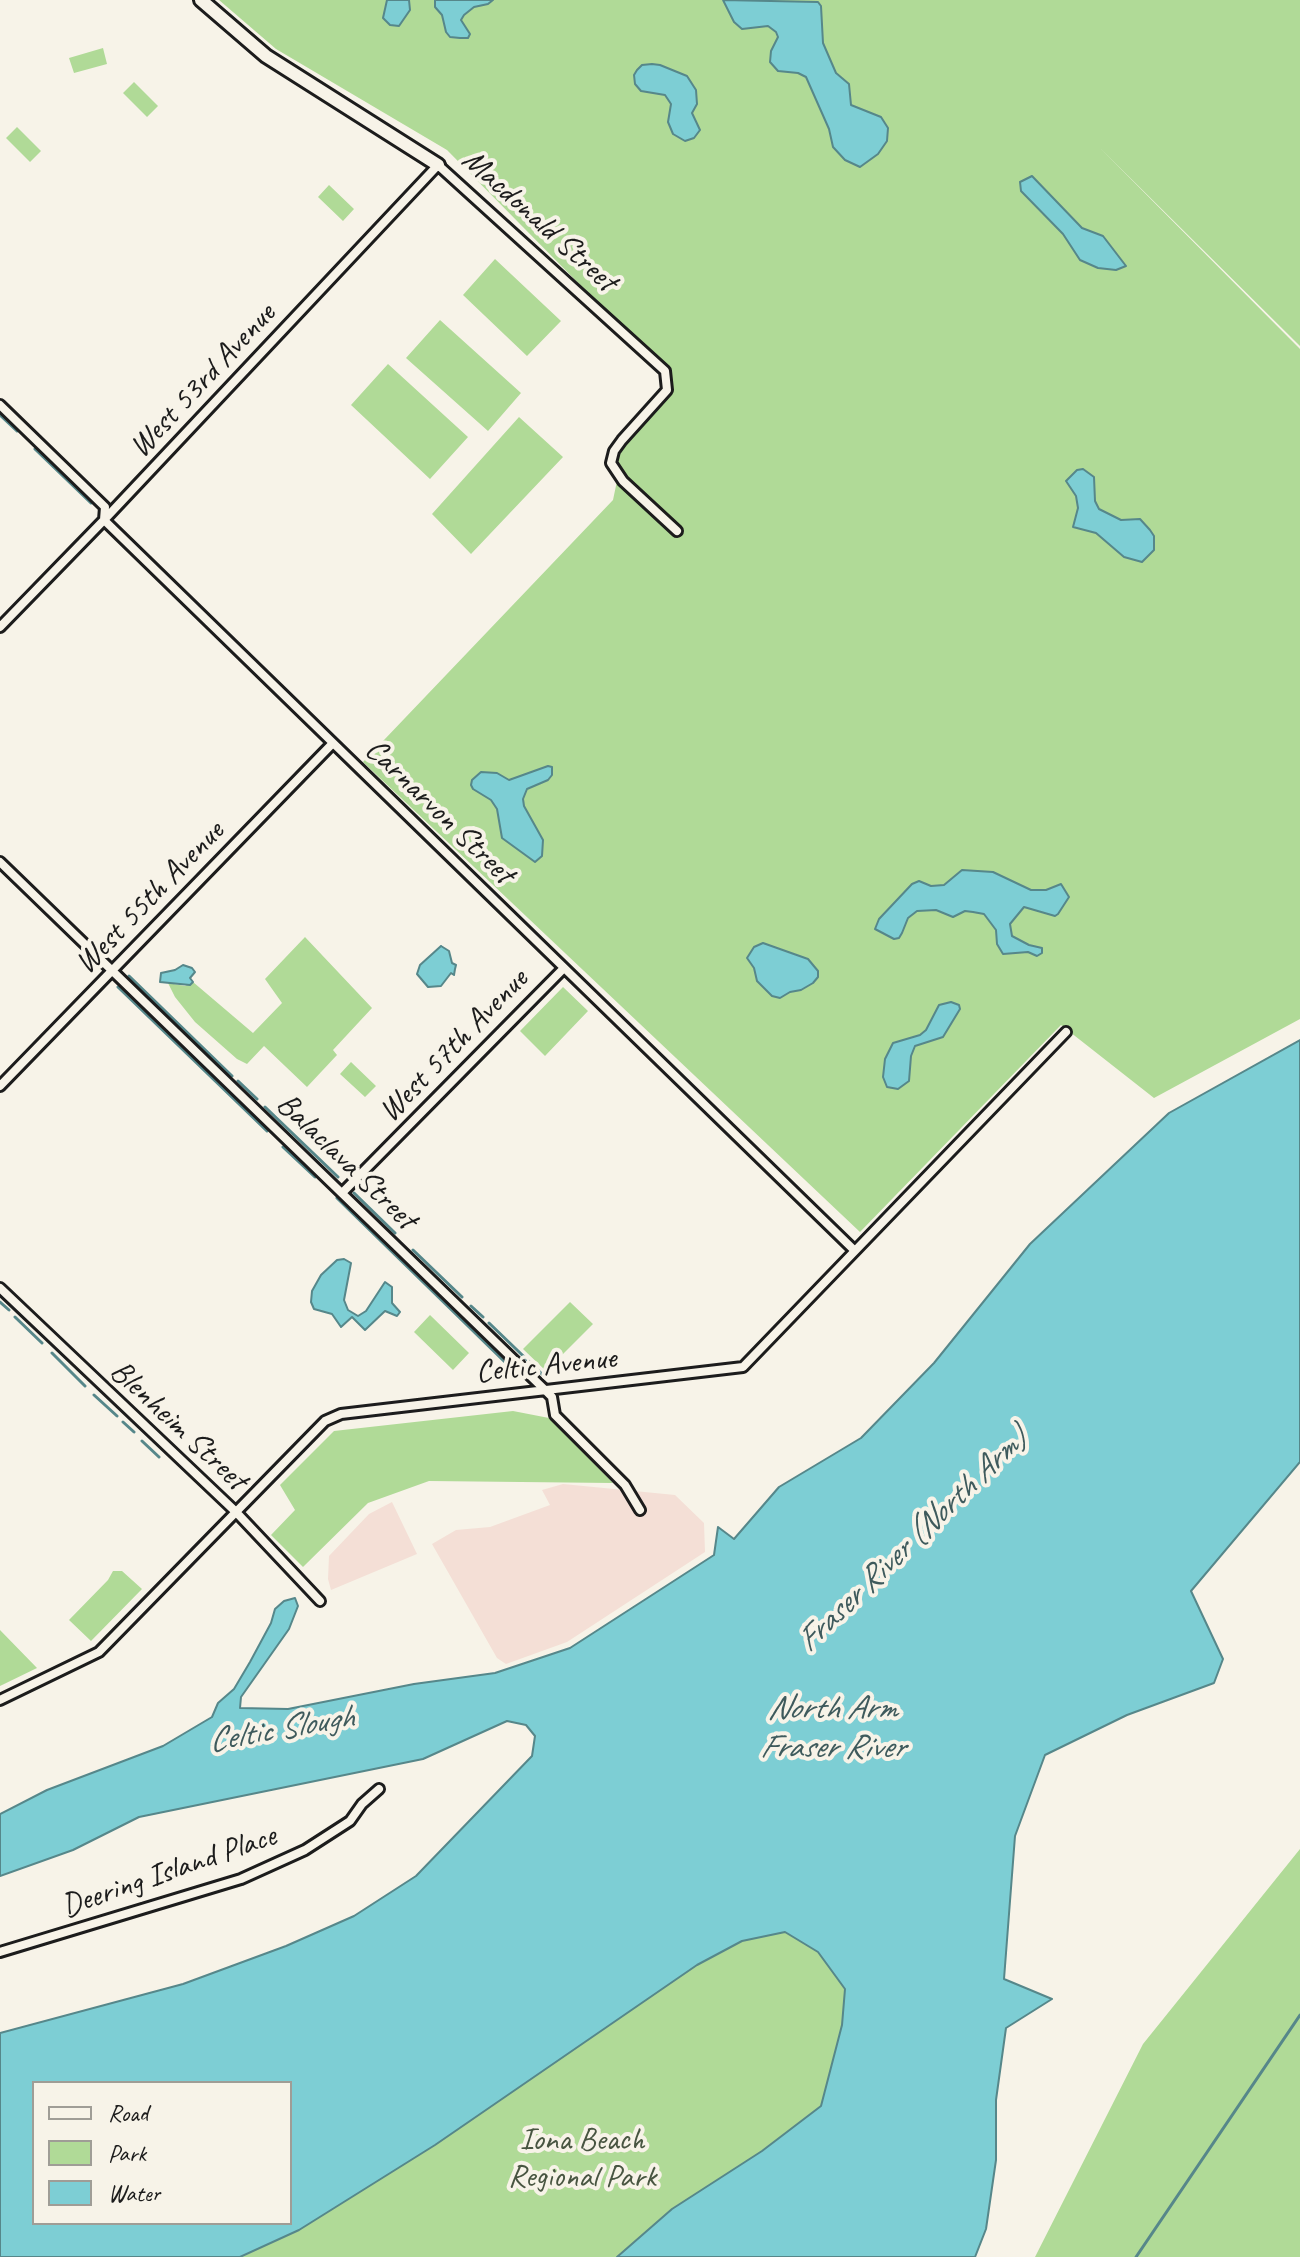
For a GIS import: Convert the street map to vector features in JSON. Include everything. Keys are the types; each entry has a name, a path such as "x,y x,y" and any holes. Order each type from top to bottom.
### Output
{"street":[{"name":"Macdonald Street","path":"201,0 266,56 438,165 665,371 667,390 622,440 614,451 611,463 623,481 677,531"},
{"name":"West 53rd Avenue","path":"0,627 438,165"},
{"name":"Carnarvon Street","path":"0,405 105,507 104,520 854,1250"},
{"name":"West 55th Avenue","path":"0,1086 333,743"},
{"name":"Balaclava Street","path":"0,862 552,1397 555,1415 625,1485 640,1510"},
{"name":"West 57th Avenue","path":"343,1192 564,968"},
{"name":"Celtic Avenue","path":"0,1700 99,1652 325,1421 341,1414 743,1367 1066,1032"},
{"name":"Blenheim Street","path":"0,1288 236,1512 320,1601"},
{"name":"Deering Island Place","path":"0,1952 241,1879 305,1850 339,1829 379,1789"}],"shaded area":[{"path":"563,1484 675,1495 704,1523 705,1552 567,1642 506,1664 497,1658 432,1544 456,1530 490,1527 550,1505 542,1490"},
{"path":"392,1502 417,1554 331,1590 329,1556 369,1514"}],"green space":[{"path":"219,0 1300,0 1300,346 1100,148 1300,349 1300,1019 1154,1098 1061,1025 860,1232 363,762 613,500 618,476 611,463 614,451 667,390 665,371 447,150 276,49"},
{"path":"103,48 107,64 74,73 69,58"},
{"path":"134,82 158,106 147,117 123,93"},
{"path":"17,127 41,151 30,162 6,138"},
{"path":"329,185 354,209 343,221 318,197"},
{"path":"495,259 561,321 527,356 463,295"},
{"path":"440,320 521,393 488,431 406,358"},
{"path":"388,364 468,437 430,479 351,405"},
{"path":"519,417 563,457 471,554 432,514"},
{"path":"305,937 372,1008 333,1050 337,1055 307,1087 264,1046 247,1064 237,1059 195,1022 168,983 185,986 193,982 253,1033 282,1003 265,979"},
{"path":"563,987 588,1011 545,1056 520,1031"},
{"path":"351,1062 376,1086 365,1097 340,1074"},
{"path":"570,1302 593,1324 546,1371 523,1349"},
{"path":"430,1315 469,1353 453,1370 414,1332"},
{"path":"513,1411 549,1418 613,1483 429,1481 368,1503 303,1567 271,1535 295,1510 280,1485 334,1431"},
{"path":"113,1571 122,1571 142,1589 91,1641 69,1620"},
{"path":"0,1630 37,1668 0,1686"},
{"path":"1300,1849 1300,2257 1035,2257 1143,2044"},
{"name":"Iona Beach Regional Park","path":"785,1932 818,1952 845,1989 842,2025 821,2106 762,2151 672,2209 617,2257 240,2257 299,2230 435,2145 697,1965 742,1941"}],"water":[{"path":"387,0 409,0 410,10 399,26 390,25 383,18"},
{"path":"435,0 493,0 474,7 464,15 461,20 470,34 468,38 460,38 450,37 446,32"},
{"path":"723,0 818,2 821,6 823,43 836,73 849,84 851,105 881,117 888,128 887,141 878,154 860,167 845,160 833,147 829,129 806,77 778,71 770,62 771,51 778,37 776,32 768,26 742,29 734,22"},
{"path":"652,64 687,76 696,90 697,104 692,113 700,130 694,138 685,141 673,134 668,122 671,104 665,95 641,91 635,84 637,70 642,65"},
{"path":"1032,176 1082,228 1103,236 1126,266 1116,270 1098,268 1080,260 1063,234 1021,191 1020,182"},
{"path":"1083,469 1094,477 1095,501 1099,509 1121,520 1140,519 1154,536 1154,550 1142,562 1124,557 1096,533 1073,527 1078,508 1076,496 1066,481 1077,470"},
{"path":"552,767 552,775 548,780 527,789 523,799 543,840 542,856 535,862 502,838 497,809 491,800 471,785 481,772 497,773 509,780"},
{"path":"962,870 993,872 1031,890 1046,890 1061,884 1069,897 1058,914 1055,916 1024,907 1010,924 1012,936 1042,948 1042,953 1037,956 1028,952 1003,954 997,944 996,930 984,914 973,912 965,911 953,917 936,910 917,911 908,918 899,938 894,939 875,929 879,919 912,884 919,881 931,886 944,885"},
{"path":"763,943 808,959 818,971 818,977 801,990 780,998 772,996 757,981 754,968 747,958 754,947"},
{"path":"441,946 449,951 452,963 456,965 454,975 451,973 441,986 428,987 417,974 420,965"},
{"path":"183,965 195,972 190,978 193,982 190,985 160,982 161,973"},
{"path":"951,1002 959,1005 960,1009 943,1037 915,1046 909,1081 898,1089 887,1087 883,1077 885,1059 893,1043 920,1035 939,1005"},
{"name":"North Arm Fraser River","path":"1300,1040 1300,1462 1191,1591 1223,1659 1214,1683 1127,1715 1045,1755 1015,1836 1004,1979 1052,1999 1006,2028 996,2100 996,2160 986,2229 975,2257 617,2257 672,2209 762,2151 821,2106 842,2025 845,1989 818,1952 785,1932 742,1941 697,1965 435,2145 299,2230 240,2257 0,2257 0,2033 183,1984 286,1946 354,1916 416,1876 532,1756 535,1736 526,1725 507,1721 423,1759 139,1817 73,1850 0,1876 0,1814 47,1790 163,1746 212,1717 218,1703 234,1689 271,1623 275,1609 284,1601 295,1598 298,1606 289,1629 241,1697 240,1708 288,1709 414,1684 495,1673 570,1648 714,1555 718,1527 734,1539 779,1487 861,1438 934,1363 1030,1244 1169,1113"},
{"path":"344,1259 351,1263 344,1300 348,1310 358,1316 366,1311 385,1282 392,1287 392,1303 400,1312 397,1316 385,1311 365,1330 352,1317 341,1327 332,1314 314,1309 312,1291 321,1275 337,1260"}],"waterway":[{"path":"0,415 17,431"},
{"path":"35,449 91,503"},
{"path":"129,976 232,1076"},
{"path":"118,987 267,1131"},
{"path":"238,1081 257,1099"},
{"path":"265,1107 338,1177"},
{"path":"283,1147 315,1177"},
{"path":"354,1193 395,1233"},
{"path":"337,1198 510,1367"},
{"path":"413,1250 462,1297"},
{"path":"0,1302 9,1310"},
{"path":"471,1306 483,1317"},
{"path":"15,1317 42,1343"},
{"path":"489,1323 544,1376"},
{"path":"52,1353 85,1386"},
{"path":"94,1395 117,1416"},
{"path":"123,1422 134,1432"},
{"path":"142,1441 159,1457"},
{"path":"1136,2257 1300,2015"}],"water label":[{"name":"Fraser River (North Arm)","path":"912,1541"},
{"name":"Celtic Slough","path":"281,1730"}]}
